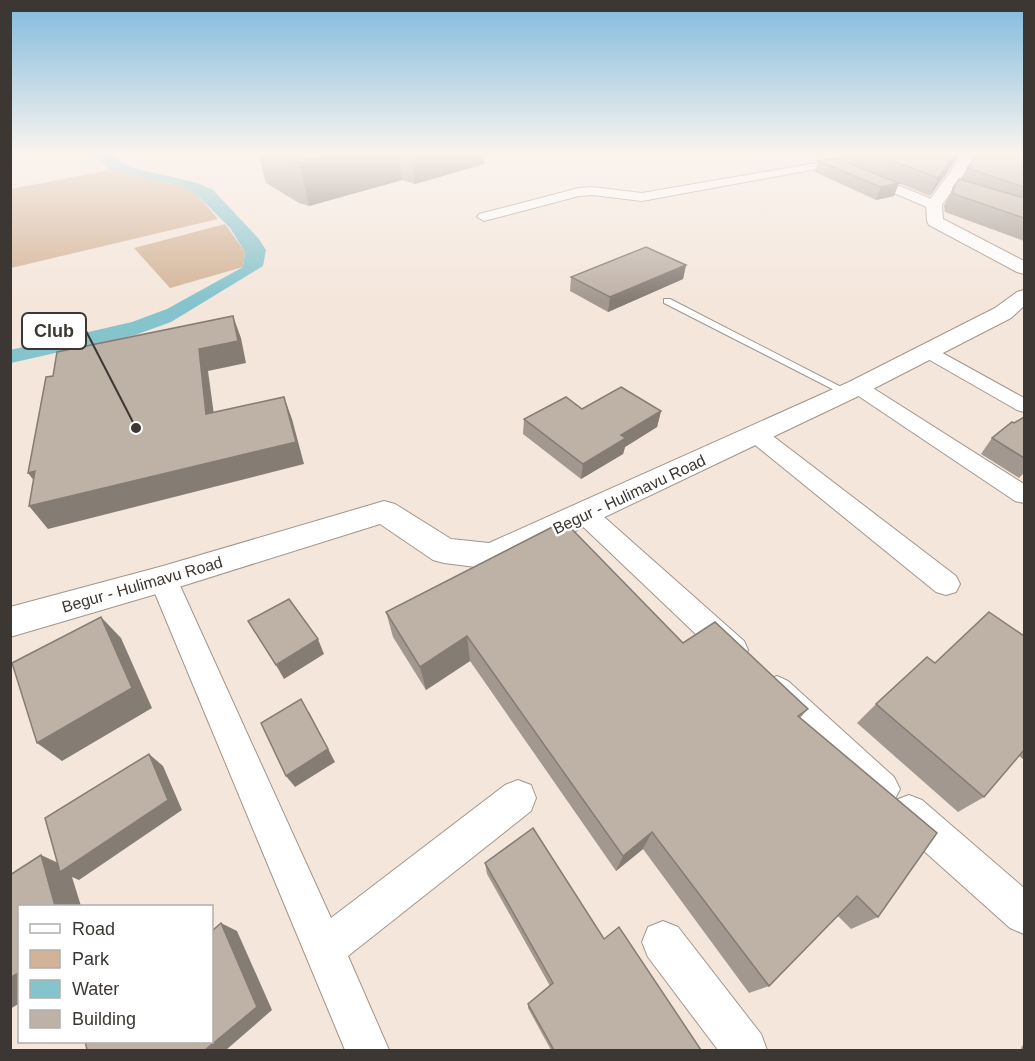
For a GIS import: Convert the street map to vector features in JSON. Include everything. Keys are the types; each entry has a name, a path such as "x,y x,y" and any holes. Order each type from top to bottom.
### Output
{"street":[{"path":"484,217 539,203"},
{"path":"928,203 934,205"},
{"path":"934,205 935,220 1024,268"},
{"name":"Begur - Hulimavu Road","path":"10,622 163,579 384,512 444,552 492,556 757,435 928,351 1014,317 1024,296"},
{"path":"928,351 1024,406"},
{"path":"852,389 1024,495"},
{"path":"757,435 946,584"},
{"path":"585,514 889,795 1024,914"},
{"path":"163,579 367,1050"},
{"path":"324,950 518,798"},
{"path":"663,942 745,1050"}],"lane":[{"path":"667,301 852,389"}],"green space":[{"path":"11,203 204,203 218,219 11,268"},
{"path":"225,224 245,252 243,267 170,288 134,248"}],"water":[{"path":"205,203 225,203 258,238 266,250 263,266 171,322 135,335 11,363 10,350 132,322 167,309 243,267 245,252 230,228"}],"building":[{"path":"979,203 1024,203 1024,218"},
{"path":"646,247 686,265 610,297 571,277"},
{"path":"233,316 238,341 199,349 206,414 284,397 296,442 29,506 35,471 28,473 46,377 53,376 57,352"},
{"path":"621,387 661,411 621,435 626,438 583,464 524,419 566,397 582,409"},
{"path":"1024,417 1024,458 992,438 1012,422"},
{"path":"564,521 683,643 715,622 808,709 798,716 937,833 878,917 857,896 769,986 652,832 623,856 467,636 420,667 386,612"},
{"path":"289,599 318,639 276,665 248,621"},
{"path":"989,612 1024,636 1024,750 984,797 876,704 927,657 935,663"},
{"path":"101,617 132,688 37,743 12,663"},
{"path":"301,699 328,749 286,776 261,723"},
{"path":"149,754 168,800 60,872 45,818"},
{"path":"533,828 604,939 619,927 701,1050 554,1050 528,1004 553,983 485,863"},
{"path":"41,855 55,905 18,905 18,973 10,978 10,875"},
{"path":"221,923 257,1007 205,1050 87,1050 85,1043 213,1043 213,930"}],"place":[{"name":"Club","path":"136,428"}]}
